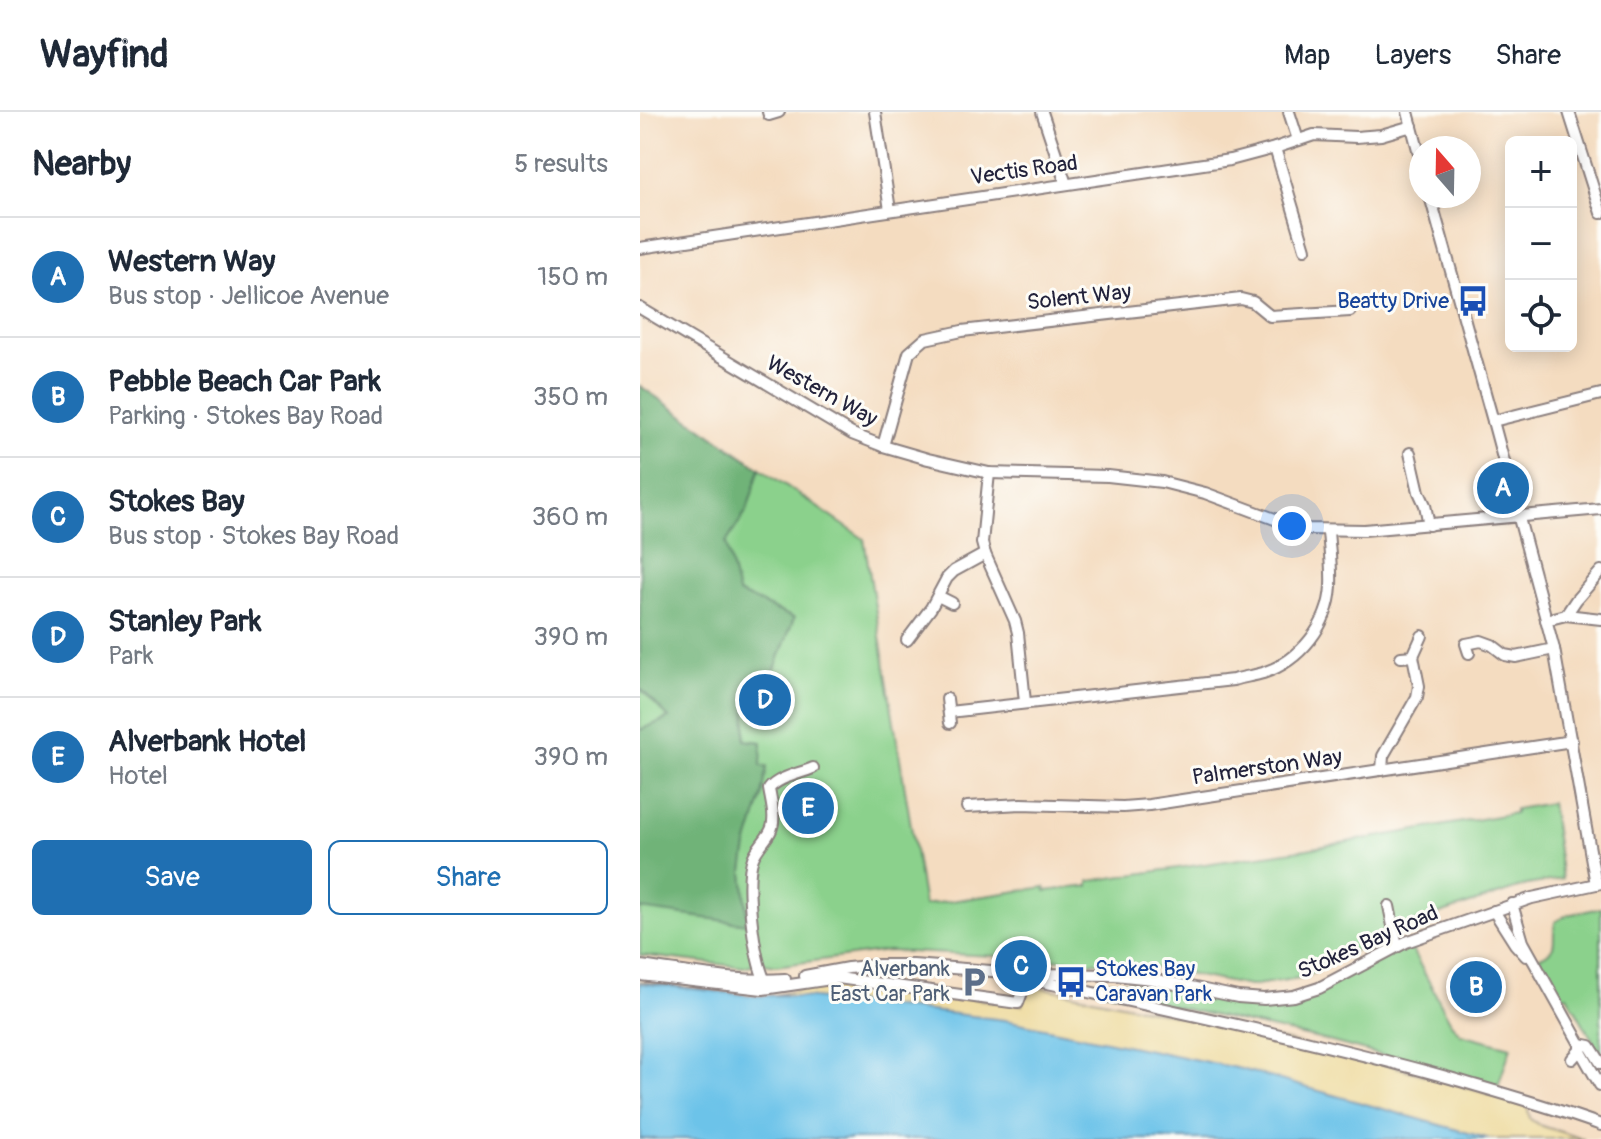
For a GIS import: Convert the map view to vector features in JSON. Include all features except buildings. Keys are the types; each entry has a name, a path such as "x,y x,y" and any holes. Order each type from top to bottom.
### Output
{"street":[{"path":"768,112 769,115 779,112"},
{"path":"875,112 890,210"},
{"path":"1042,112 1066,184"},
{"path":"1289,112 1298,140"},
{"path":"1408,112 1415,136"},
{"path":"1569,112 1601,213"},
{"name":"Vectis Road","path":"640,248 1230,160 1314,135 1381,135 1412,126"},
{"path":"1275,148 1304,250"},
{"path":"1433,208 1554,649 1599,883"},
{"name":"Solent Way","path":"883,446 909,353 925,339 962,331 1241,299 1253,302 1270,316 1350,311"},
{"name":"Western Way","path":"640,308 852,434 928,459 989,473 1108,476 1162,482 1205,493 1307,529 1364,530 1601,509"},
{"path":"1493,421 1601,394"},
{"path":"1410,453 1429,525"},
{"path":"989,473 982,543 1015,621 1025,702"},
{"path":"947,699 950,718 1025,702 1233,680 1264,673 1292,659 1313,636 1325,614 1331,587 1328,530"},
{"path":"907,640 931,608 947,578 985,554"},
{"path":"1566,615 1601,571"},
{"path":"938,596 952,603"},
{"path":"1546,620 1566,615 1601,619"},
{"path":"1382,770 1383,756 1417,697 1419,686 1407,656 1422,636"},
{"path":"1469,653 1466,644 1481,641 1505,655 1516,657 1554,649"},
{"name":"Palmerston Way","path":"967,807 1021,804 1123,807 1572,741"},
{"path":"765,981 758,967 751,907 752,860 774,822 769,789 776,782 813,768"},
{"name":"Stokes Bay Road","path":"640,966 765,981 879,965 1127,976 1264,999 1294,996 1319,988 1397,946 1512,904 1599,883"},
{"path":"1512,904 1523,942 1577,1051 1600,1085"},
{"path":"1389,906 1397,946"},
{"path":"1494,911 1515,944 1537,970"},
{"path":"640,975 763,989 838,978 1018,1003 1029,974 1043,982 1358,1053 1500,1092 1601,1125"},
{"path":"1577,1051 1590,1046 1601,1063"}],"green space":[{"path":"640,386 864,539 924,905 1045,887 1046,891 1089,886 1089,881 1307,849 1515,813 1515,809 1551,803 1562,879 1527,885 1392,930 1306,977 1249,986 1145,966 1035,958 888,951 776,966 758,963 744,967 640,955"},
{"path":"640,386 760,468 747,510 726,543 738,593 794,618 764,698 747,698 745,740 762,742 761,766 767,767 743,871 748,924 640,909 640,730 669,718 640,688"},
{"path":"1601,908 1601,1055 1567,995 1562,996 1558,992 1538,958 1550,951 1554,944 1555,922 1567,915"},
{"path":"1400,950 1412,950 1451,1023 1461,1034 1511,1047 1498,1086 1328,1041 1060,981 1128,981 1235,1002 1261,1004 1294,999"}],"sand":[{"path":"640,981 764,997 838,982 1023,1005 1026,988 1040,987 1393,1066 1527,1105 1530,1119 1539,1125 1584,1139 1378,1139 640,1013"}],"water":[{"path":"640,983 757,996 783,995 864,1003 1005,1020 1241,1069 1490,1139 640,1139"}],"place":[{"name":"Beatty Drive","path":"1473,301"},
{"name":"Western Way","path":"1503,488"},
{"name":"Stanley Park","path":"765,700"},
{"name":"Alverbank Hotel","path":"808,808"},
{"name":"Stokes Bay","path":"1021,966"},
{"name":"Alverbank East Car Park","path":"974,982"},
{"name":"Stokes Bay Caravan Park","path":"1071,982"},
{"name":"Pebble Beach Car Park","path":"1476,987"}]}
